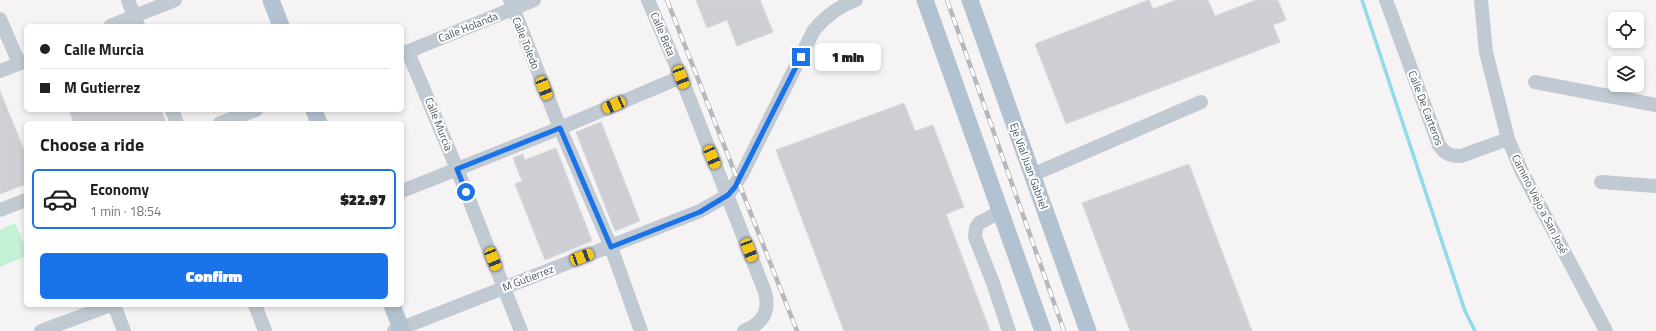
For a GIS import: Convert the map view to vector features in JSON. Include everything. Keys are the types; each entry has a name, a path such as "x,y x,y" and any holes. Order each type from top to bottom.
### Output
{"main road":[{"path":"271,0 280,24"},
{"path":"925,0 1043,331"},
{"name":"Eje Vial Juan Gabriel","path":"970,0 1088,331"},
{"path":"393,307 399,330"}],"street":[{"path":"128,0 136,21"},
{"path":"120,24 136,21 175,0"},
{"name":"Calle Holanda","path":"405,53 511,4 534,0"},
{"name":"Calle Beta","path":"648,0 681,77 765,292 768,303 764,316 752,327 744,331"},
{"name":"M Gutierrez","path":"399,330 700,212 728,195 735,187 745,168 814,30 822,20 832,12 856,0"},
{"name":"Calle De Carteros","path":"1386,0 1439,145 1444,152 1454,156 1461,156 1508,139"},
{"name":"Camino Viejo a San José","path":"1481,0 1486,52 1508,139 1522,172 1606,331"},
{"name":"Calle Toledo","path":"511,4 560,128 611,247 641,331"},
{"path":"0,19 23,62 0,71"},
{"name":"Calle Murcia","path":"405,53 457,169 521,331"},
{"path":"404,190 560,128 681,77"},
{"path":"1535,82 1656,105"},
{"path":"1032,175 1201,102"},
{"path":"226,121 250,112"},
{"path":"1601,182 1656,186"},
{"path":"0,210 24,201"},
{"path":"1000,212 979,223 976,228 975,237 993,283 1009,331"},
{"path":"41,331 107,307"},
{"path":"114,307 124,331"},
{"path":"256,307 265,331"}],"green space":[{"path":"15,223 24,243 24,257 0,267 0,230"}],"building":[{"path":"696,0 760,0 773,32 737,46 727,20 707,28"},
{"path":"1148,0 1153,9 1176,0 1208,0 1215,16 1256,0 1278,0 1286,20 1273,25 1280,42 1066,124 1035,44"},
{"path":"0,91 24,150 24,185 0,194"},
{"path":"904,103 915,131 933,125 964,207 946,214 990,331 844,331 776,150"},
{"path":"70,112 162,112 165,121 73,121"},
{"path":"601,122 640,221 615,231 576,132"},
{"path":"556,148 592,241 545,260 515,184 522,181 513,158 523,154 525,160"},
{"path":"1189,164 1252,331 1130,331 1082,203"}],"waterway":[{"path":"1362,0 1465,311 1475,331"}],"railway":[{"path":"667,0 797,331"},
{"path":"947,0 1064,331"}],"route":[{"path":"466,192 457,169 560,128 611,247 700,212 728,195 735,187 801,57"}]}
